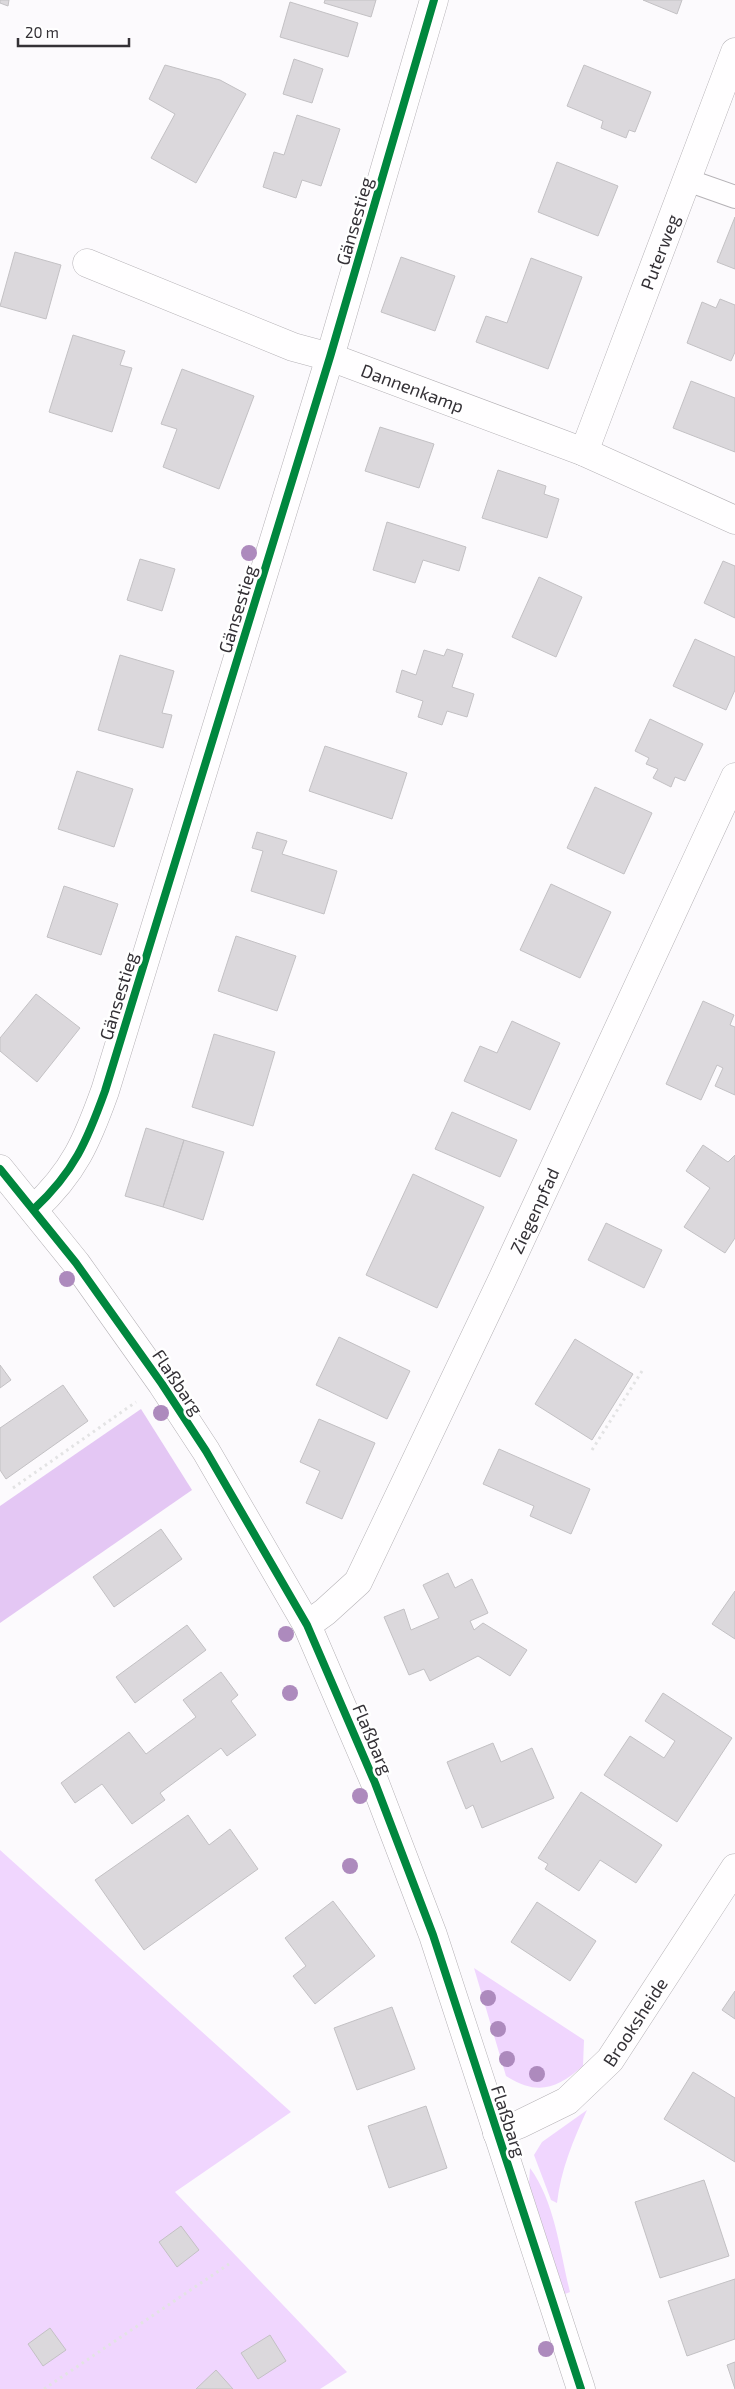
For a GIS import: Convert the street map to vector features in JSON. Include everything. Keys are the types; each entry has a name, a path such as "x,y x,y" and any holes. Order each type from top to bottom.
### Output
{"street":[{"name":"Gänsestieg","path":"34,1209 52,1193 71,1169 88,1138 104,1091 330,357 434,0"},
{"name":"Puterweg","path":"584,452 735,52"},
{"name":"Dannenkamp","path":"86,263 293,347 330,357 584,452 735,520"},
{"name":"Ziegenpfad","path":"307,1625 326,1612 358,1582 494,1296 735,777"},
{"name":"Flaßbarg","path":"0,1169 82,1271 196,1436 307,1625 375,1783 433,1935 581,2389"},
{"name":"Brooksheide","path":"497,2133 567,2101 610,2060 735,1868"}],"lane":[{"path":"687,180 735,197"}],"path":[{"path":"592,1450 642,1371"},
{"path":"13,1488 130,1406"},
{"path":"44,2389 229,2264"}],"shaded area":[{"path":"141,1409 192,1490 0,1623 0,1506"},
{"path":"0,1850 291,2112 175,2192 347,2372 320,2389 0,2389"},
{"path":"474,1968 584,2040 583,2066 564,2080 546,2087 528,2086 506,2076"},
{"path":"587,2110 572,2144 557,2203 551,2200 534,2155 542,2142"},
{"path":"530,2168 545,2196 556,2228 570,2292 565,2294 529,2184"}],"building":[{"path":"0,0 9,0 8,6 0,3"},
{"path":"325,0 376,0 371,17 324,3"},
{"path":"643,0 682,0 677,14"},
{"path":"290,2 358,23 348,57 280,37"},
{"path":"294,59 323,69 312,103 283,94"},
{"path":"165,65 220,80 246,94 196,183 151,158 175,114 149,99"},
{"path":"584,65 651,92 635,132 629,130 626,138 601,128 603,121 567,106"},
{"path":"297,115 340,129 321,186 302,180 296,198 263,187 274,152 284,155"},
{"path":"557,162 618,186 598,236 538,212"},
{"path":"735,217 735,269 717,262"},
{"path":"15,252 61,265 46,319 0,306"},
{"path":"401,257 455,276 435,331 381,312"},
{"path":"531,258 582,277 548,369 476,342 486,316 507,323"},
{"path":"720,299 735,305 735,352 731,361 687,343 702,302 716,308"},
{"path":"73,335 125,351 120,365 132,368 112,432 49,412"},
{"path":"182,369 254,396 219,489 163,467 177,429 161,424"},
{"path":"691,381 735,398 735,452 673,428"},
{"path":"380,427 434,444 419,488 365,471"},
{"path":"498,470 546,486 544,494 559,499 547,538 482,518"},
{"path":"387,522 466,547 459,571 423,560 415,583 373,570"},
{"path":"140,559 175,569 162,611 127,600"},
{"path":"723,561 735,566 735,618 704,603"},
{"path":"539,577 582,597 556,657 512,637"},
{"path":"695,639 735,657 735,690 726,710 673,686"},
{"path":"447,649 463,654 452,687 474,694 467,717 447,711 442,725 418,717 423,701 396,692 402,670 416,675 424,650 444,656"},
{"path":"120,655 174,671 162,713 172,715 163,748 98,730"},
{"path":"650,719 703,744 685,781 675,777 671,787 653,778 658,769 646,764 649,758 635,751"},
{"path":"325,746 407,773 392,819 309,791"},
{"path":"77,771 133,789 114,847 58,829"},
{"path":"595,787 652,813 624,874 567,848"},
{"path":"257,832 287,841 282,854 337,871 324,914 251,891 263,851 252,848"},
{"path":"551,884 611,912 580,978 520,950"},
{"path":"64,886 118,904 101,955 47,937"},
{"path":"236,936 296,956 277,1011 218,991"},
{"path":"36,994 80,1028 37,1082 0,1051 0,1038"},
{"path":"703,1001 734,1015 730,1025 735,1027 735,1095 715,1086 723,1068 717,1065 701,1100 666,1084"},
{"path":"512,1021 560,1043 530,1110 464,1081 480,1046 497,1053"},
{"path":"214,1034 275,1052 253,1126 192,1107"},
{"path":"452,1112 517,1140 500,1177 435,1149"},
{"path":"146,1128 184,1140 163,1207 125,1196"},
{"path":"184,1140 224,1152 203,1220 163,1207"},
{"path":"703,1145 728,1162 735,1155 735,1238 725,1253 684,1227 710,1188 686,1171"},
{"path":"413,1174 484,1207 437,1308 366,1275"},
{"path":"606,1223 662,1250 644,1288 588,1260"},
{"path":"339,1337 410,1371 387,1419 316,1385"},
{"path":"575,1339 633,1374 592,1440 535,1404"},
{"path":"0,1365 11,1380 0,1388"},
{"path":"63,1385 88,1421 6,1479 0,1470 0,1428"},
{"path":"319,1419 375,1443 342,1519 306,1503 320,1471 300,1462"},
{"path":"499,1449 590,1489 571,1534 530,1516 534,1506 483,1484"},
{"path":"161,1529 182,1559 114,1607 93,1577"},
{"path":"448,1573 455,1588 472,1579 488,1613 470,1621 474,1630 483,1623 527,1650 510,1676 478,1656 430,1681 424,1669 409,1675 384,1617 404,1609 411,1630 439,1618 423,1585"},
{"path":"735,1591 735,1639 712,1624"},
{"path":"187,1625 206,1650 135,1703 116,1677"},
{"path":"221,1672 238,1695 231,1701 256,1735 227,1756 221,1748 160,1793 165,1800 132,1824 102,1784 75,1803 61,1783 129,1732 146,1754 196,1717 183,1700"},
{"path":"663,1693 732,1738 677,1822 604,1775 630,1736 664,1758 675,1741 645,1721"},
{"path":"493,1743 501,1762 532,1748 554,1798 482,1828 473,1805 466,1809 447,1762"},
{"path":"581,1792 662,1845 636,1883 600,1860 579,1891 545,1869 548,1864 538,1858"},
{"path":"188,1815 209,1845 230,1829 258,1869 144,1950 95,1880"},
{"path":"333,1901 375,1956 315,2004 293,1976 306,1966 285,1938"},
{"path":"537,1902 596,1941 570,1981 511,1942"},
{"path":"735,1991 735,2019 722,2010"},
{"path":"392,2007 415,2069 357,2090 334,2028"},
{"path":"693,2072 735,2098 735,2162 664,2119"},
{"path":"426,2106 447,2168 389,2188 368,2126"},
{"path":"704,2180 729,2256 660,2278 635,2202"},
{"path":"181,2226 199,2250 177,2267 159,2242"},
{"path":"735,2279 735,2339 687,2356 668,2301"},
{"path":"50,2328 66,2350 43,2366 28,2344"},
{"path":"270,2335 286,2361 258,2379 241,2353"},
{"path":"735,2362 735,2389 727,2365"},
{"path":"216,2370 233,2389 196,2389"}],"cycle path":[{"path":"34,1209 59,1182 78,1155 105,1091 330,357 434,0"},
{"path":"0,1169 76,1263 162,1384 206,1451 307,1625 375,1783 433,1935 581,2389"}]}
